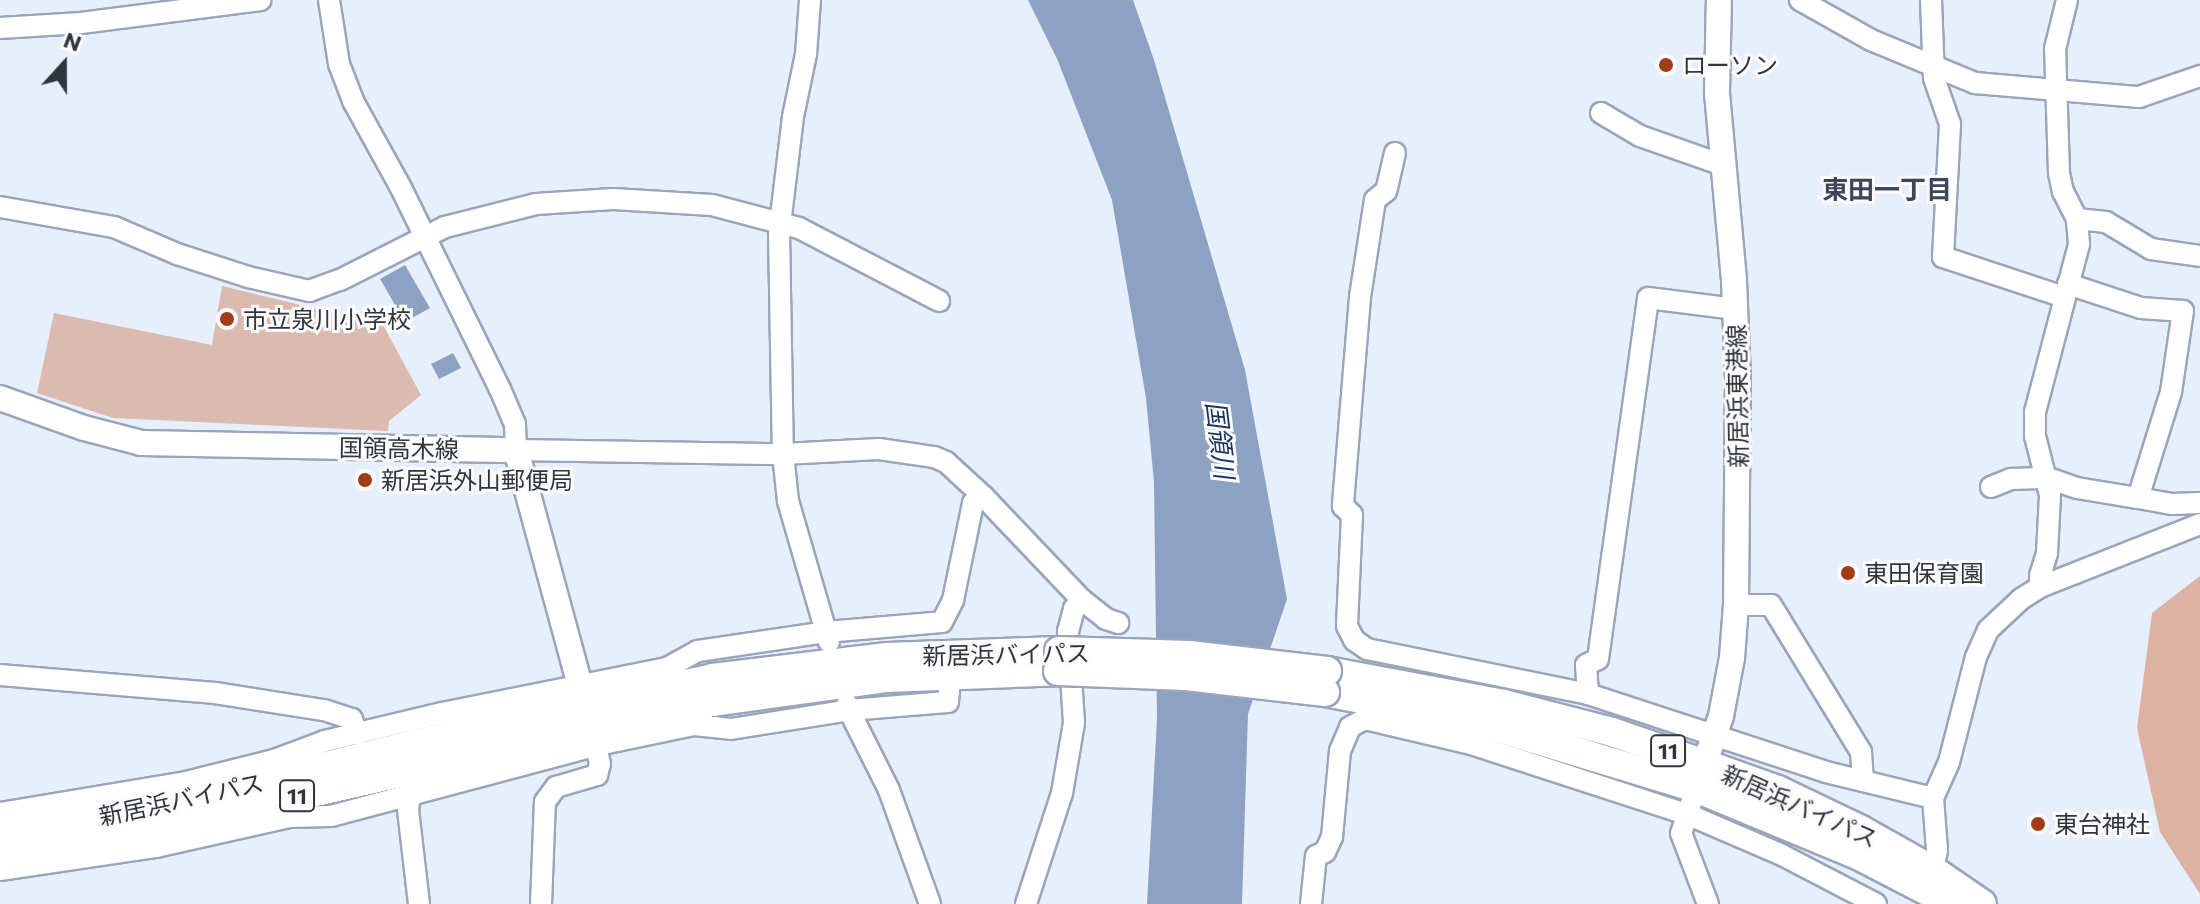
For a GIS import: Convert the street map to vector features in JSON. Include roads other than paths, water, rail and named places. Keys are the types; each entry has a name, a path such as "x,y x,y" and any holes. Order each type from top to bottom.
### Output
{"highway":[{"name":"新居浜バイパス","path":"0,853 174,824 589,715 713,678 887,657 1058,661 1189,655 1326,681 1504,704 1612,732 1696,789 1778,790 1861,830 1931,880 1982,904"},
{"name":"新居浜バイパス","path":"0,831 175,803 589,715"},
{"name":"新居浜バイパス","path":"1931,880 1952,904"}],"main road":[{"name":"新居浜東港線","path":"1696,789 1715,737 1732,658 1736,605 1738,380 1717,92 1719,0"},
{"name":"国領高木線","path":"0,398 84,428 141,443 516,450"},
{"path":"516,450 589,715"}],"street":[{"path":"0,28 81,23 261,0"},
{"path":"329,0 339,64 353,101 401,188 500,389 515,424 516,450 783,454 879,449 921,454 946,462 983,496 1082,600 1106,619 1118,623"},
{"path":"810,0 806,54 793,117 780,222 783,454 788,501 828,637"},
{"path":"1800,0 1871,40 1934,69 1975,83 2139,97 2200,76"},
{"path":"1931,0 1934,69 1950,124 1943,257 2141,308 2191,313 2171,392 2138,498"},
{"path":"2040,587 2047,553 2048,478 2035,436 2035,412 2079,244 2077,219 2063,192 2059,173 2055,49 2067,0"},
{"path":"1601,113 1640,136 1723,165"},
{"path":"1395,153 1386,191 1375,200 1349,399 1343,506 1352,515 1347,626 1354,640 1367,649 1630,705 1715,737 1863,781 1933,798"},
{"path":"0,207 114,227 191,259 309,291 340,280 445,227 536,204 613,199 712,205 799,228 939,301"},
{"path":"2077,219 2106,222 2151,249 2200,256"},
{"path":"1588,694 1586,665 1598,659 1648,298 1735,309"},
{"path":"1991,487 2011,479 2048,478 2077,488 2172,504 2200,503"},
{"path":"0,870 156,847 290,817 331,816 410,794 589,715 698,651 942,622 953,600 973,503 983,496"},
{"path":"1931,880 1937,850 1933,798 1949,762 1976,657 1988,630 2021,599 2040,587 2200,524"},
{"path":"1026,904 1062,793 1074,723 1068,632 1074,609 1082,600"},
{"path":"1736,605 1771,605 1861,752 1863,781"},
{"path":"0,675 215,693 324,710 352,719 357,734"},
{"path":"0,813 182,783 274,760 325,741 357,734 589,715 731,729 848,707 948,702 949,690"},
{"path":"848,707 889,790 930,904"},
{"path":"541,904 545,802 556,787 597,775 600,764 589,715"},
{"path":"1311,904 1316,856 1325,852 1332,837 1340,751 1350,727 1365,719 1471,744 1696,789 1782,855 1876,904"},
{"path":"1696,789 1681,833 1708,904"},
{"path":"410,794 408,810 419,904"}],"water":[{"name":"国領川","path":"1028,0 1133,0 1154,60 1245,370 1287,599 1248,714 1242,904 1147,904 1157,719 1154,482 1146,398 1112,200 1058,61"},
{"path":"405,265 430,308 405,322 380,279"},
{"path":"453,353 461,368 439,379 431,364"}],"place":[{"name":"ローソン","path":"1666,65"},
{"name":"市立泉川小学校","path":"227,319"},
{"name":"新居浜外山郵便局","path":"365,480"},
{"name":"東田保育園","path":"1848,573"},
{"name":"東台神社","path":"2038,824"}],"district":[{"name":"東田一丁目","path":"1887,189"}]}
